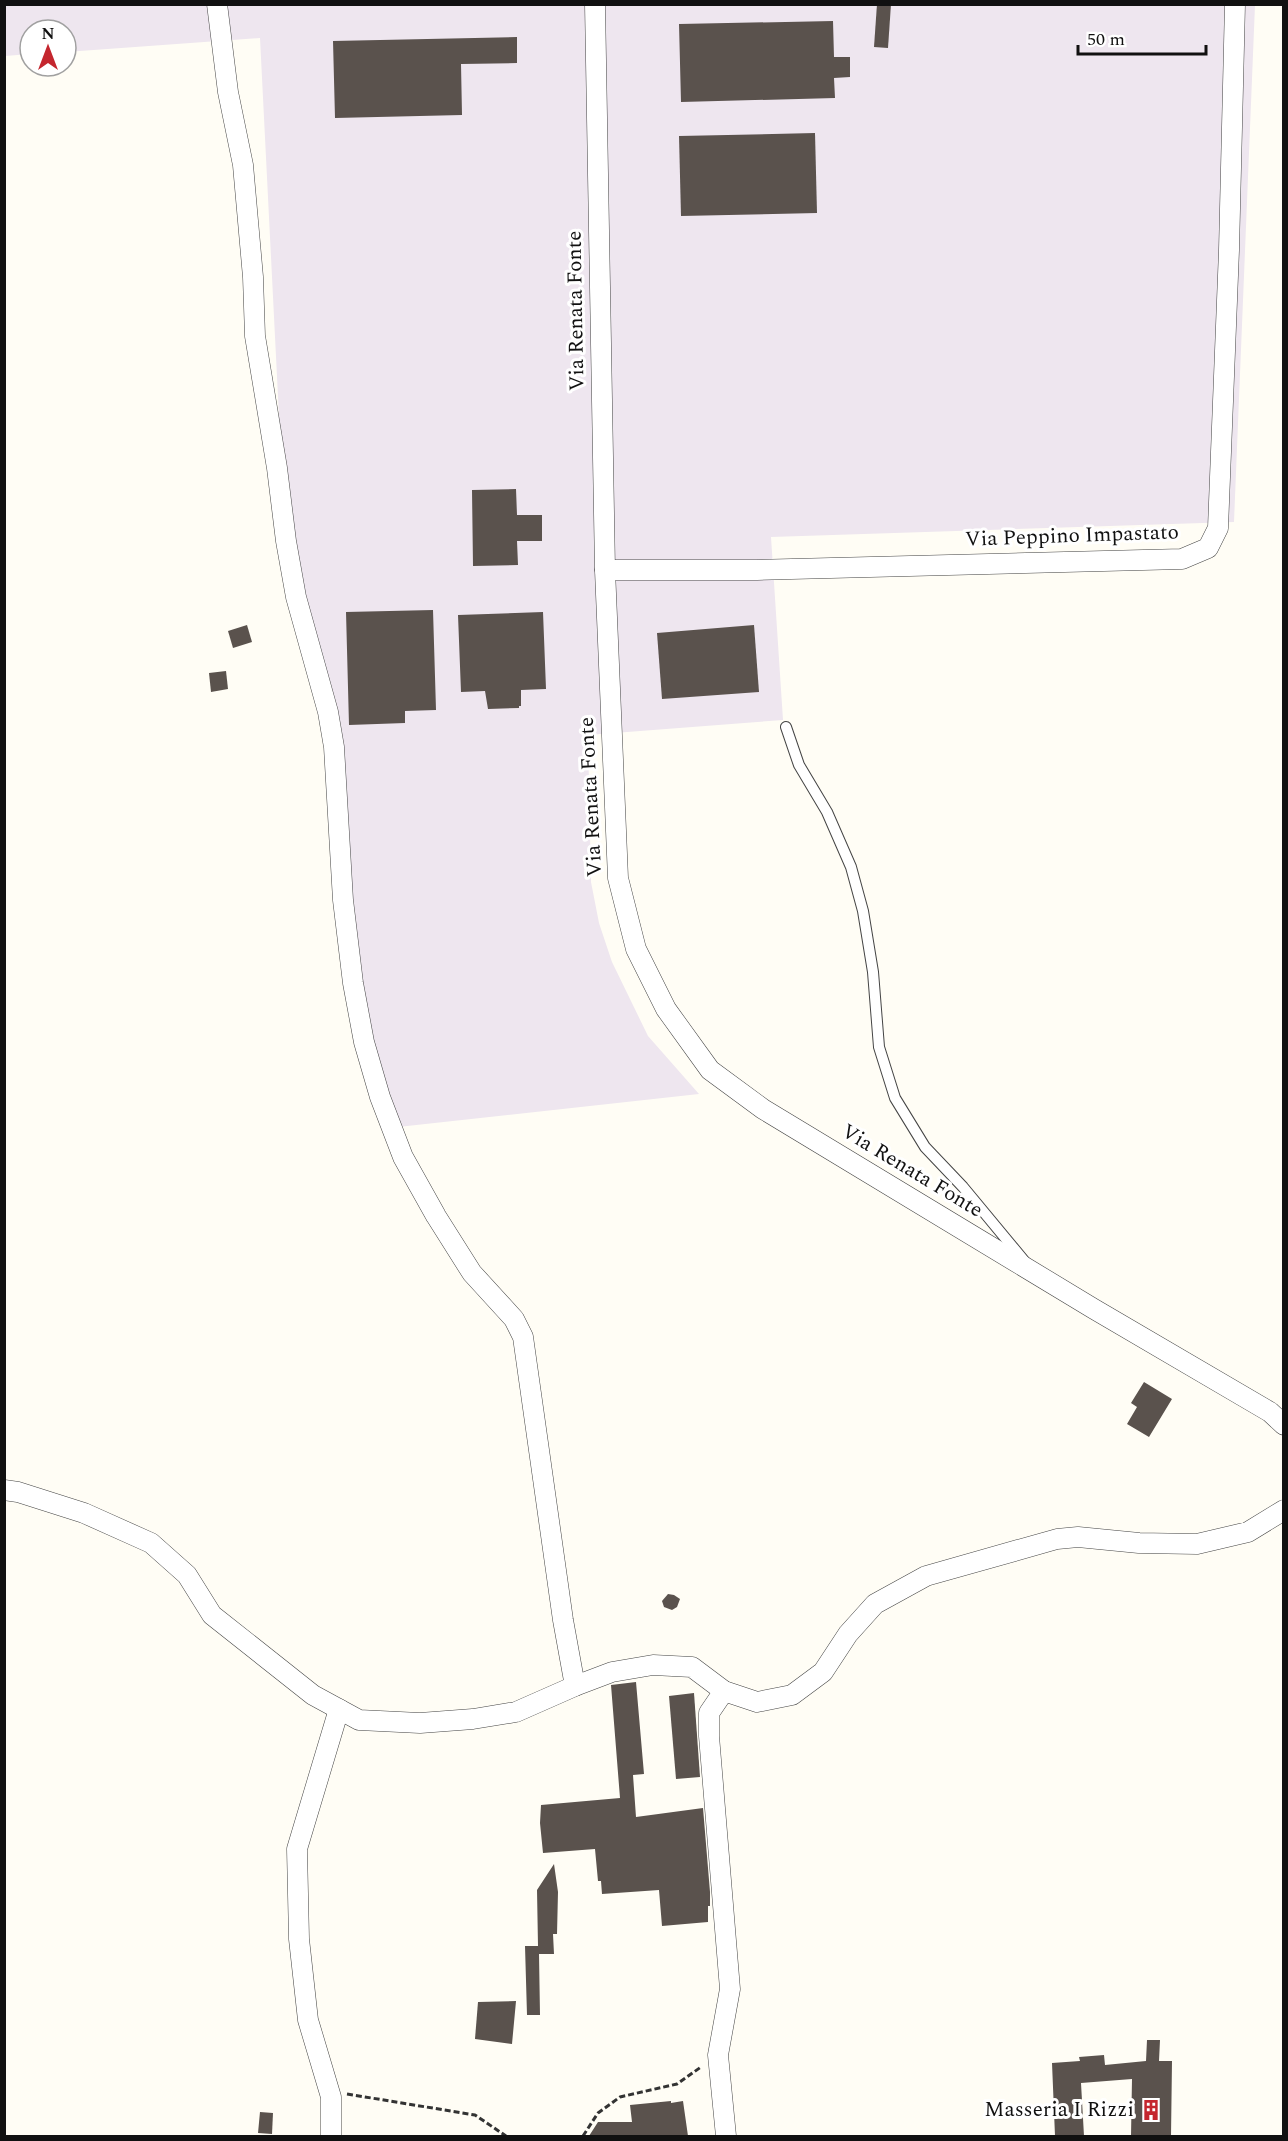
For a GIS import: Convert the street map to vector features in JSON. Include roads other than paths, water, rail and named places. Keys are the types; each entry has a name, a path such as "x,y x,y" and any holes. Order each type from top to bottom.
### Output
{"street":[{"path":"217,4 228,92 243,165 253,277 255,336 277,468 286,541 296,597 328,712 334,747 343,900 353,982 364,1042 380,1098 403,1157 436,1216 472,1273 514,1319 523,1337 563,1620 575,1686"},
{"name":"Via Renata Fonte","path":"595,4 605,570 618,878 636,949 666,1009 710,1070 763,1108 1270,1412 1284,1425"},
{"name":"Via Peppino Impastato","path":"605,570 757,570 1182,559 1208,548 1218,528 1229,250 1235,4"},
{"path":"4,1490 84,1512 150,1543 187,1575 212,1615 313,1695 359,1720 420,1723 473,1719 516,1712 612,1672 652,1665 692,1666 724,1691 757,1702 792,1695 823,1672 848,1634 875,1604 926,1576 1057,1539 1078,1537 1139,1543 1197,1544 1248,1532 1284,1510"},
{"path":"724,1691 709,1713 709,1725 730,1989 718,2055 726,2136"},
{"path":"331,2136 330,2097 308,2020 299,1939 297,1849 339,1709"}],"lane":[{"path":"786,727 799,765 827,812 851,867 863,911 868,941 879,1047 895,1098 925,1147 970,1196 1032,1271"}],"place":[{"name":"Masseria I Rizzi","path":"1151,2110"}]}
